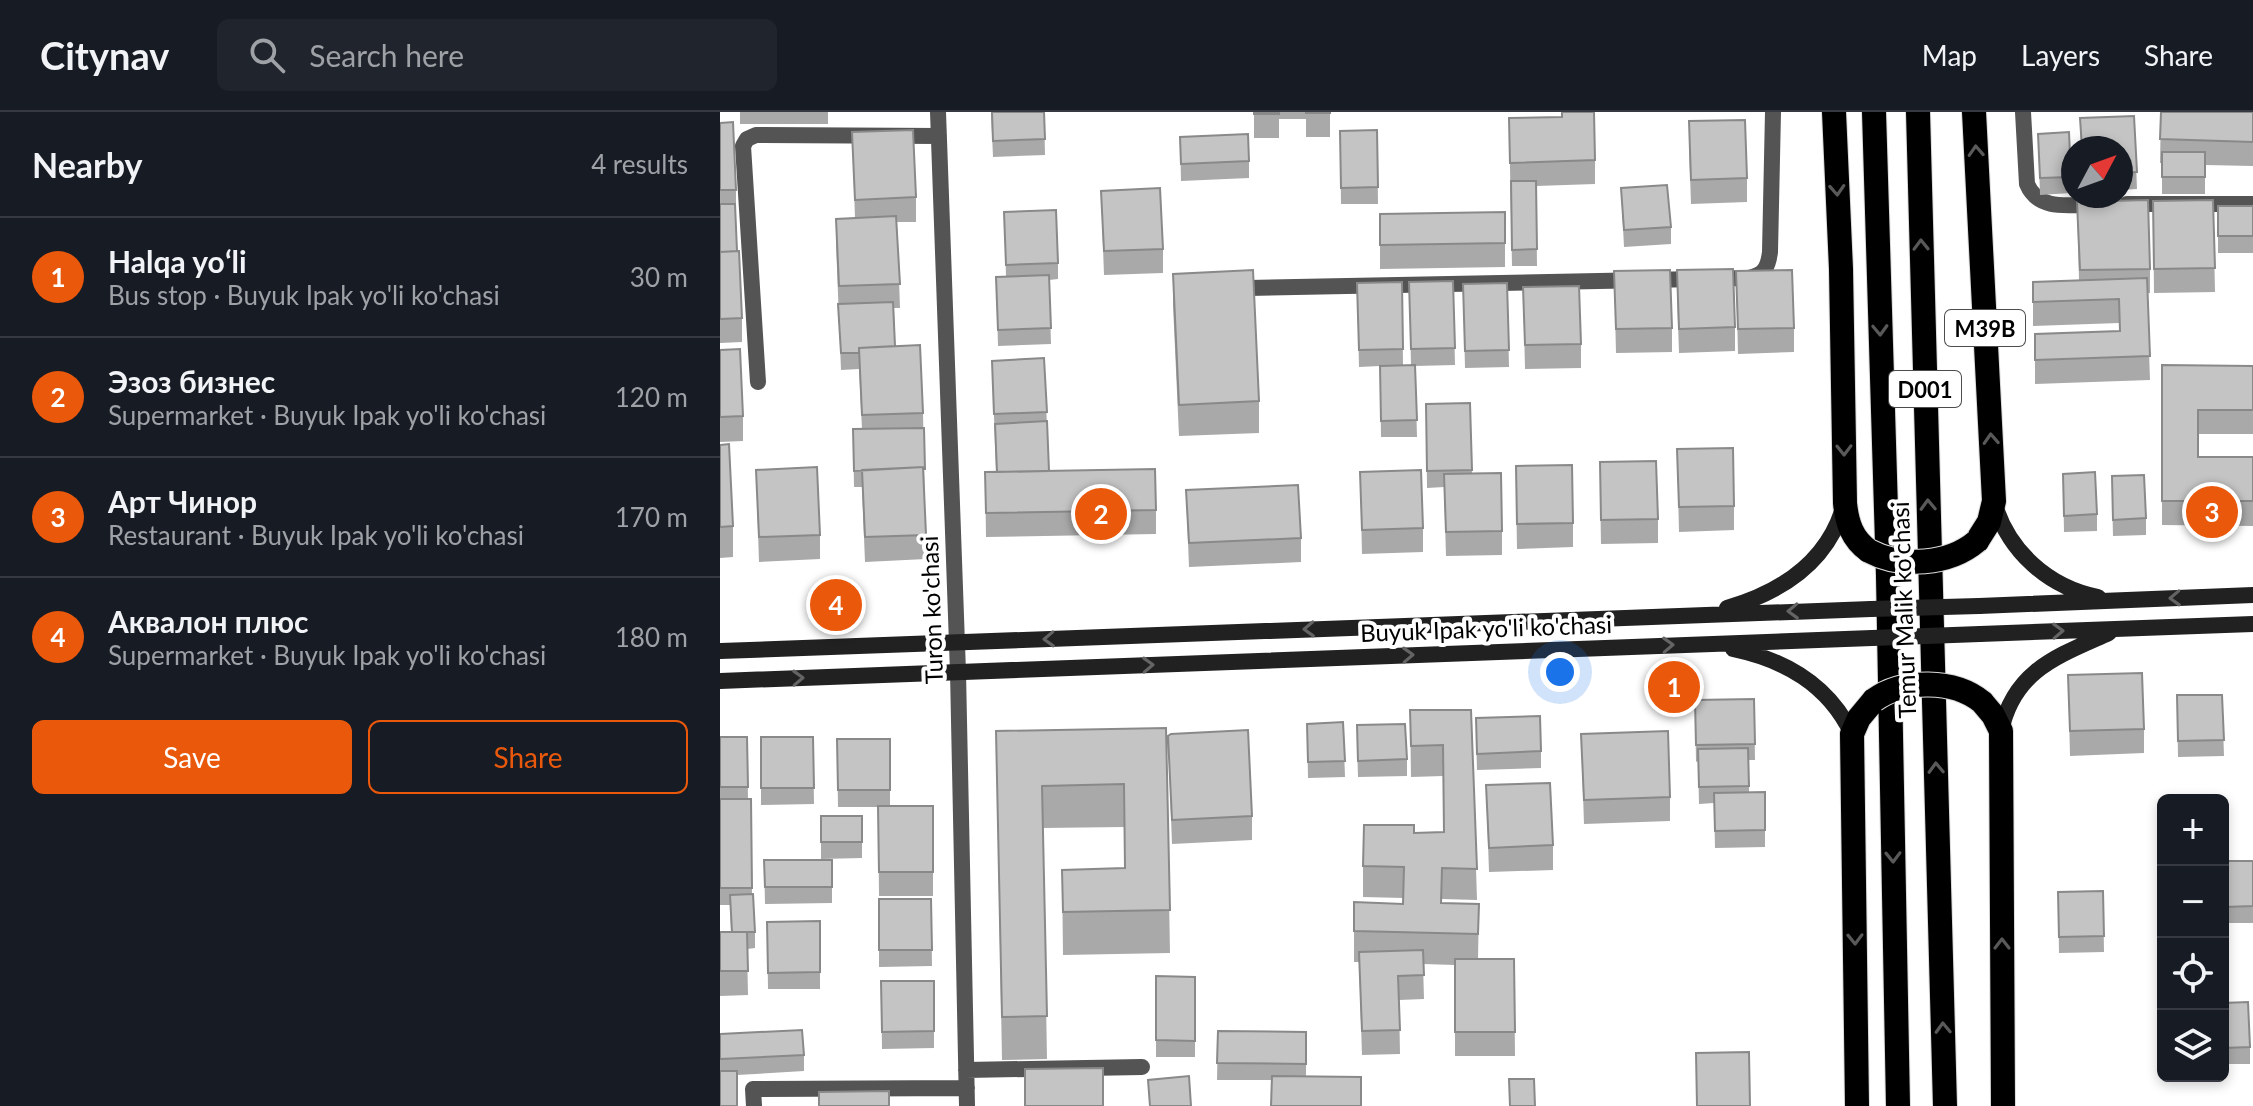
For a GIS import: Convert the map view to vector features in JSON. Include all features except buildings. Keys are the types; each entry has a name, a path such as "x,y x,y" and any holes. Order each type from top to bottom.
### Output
{"highway":[{"path":"1834,112 1841,269 1845,503"},
{"name":"Temur Malik ko'chasi","path":"1874,112 1888,591 1898,1106"},
{"name":"Temur Malik ko'chasi","path":"1918,112 1945,1106"},
{"name":"M39B","path":"1845,503 1847,520 1859,542 1869,551 1889,559 1918,562 1958,553 1977,541 1989,522 1994,501 1974,112"},
{"path":"1857,1106 1852,734 1859,718 1874,700 1894,690 1929,685 1961,690 1982,702 2001,731 2003,1106"}],"main road":[{"name":"M39B","path":"1994,501 2010,538 2036,568 2053,580 2082,593 2116,601"},
{"path":"1703,614 1750,601 1792,579 1812,563 1826,546 1845,503"},
{"name":"Buyuk Ipak yo'li ko'chasi","path":"720,651 2253,595"},
{"name":"Buyuk Ipak yo'li ko'chasi","path":"720,681 2253,624"},
{"path":"2001,731 2010,701 2021,684 2037,669 2056,656 2118,629"},
{"path":"1708,644 1756,654 1796,671 1828,698 1852,734"}],"street":[{"name":"Turon ko'chasi","path":"938,112 958,672 967,1106"},
{"path":"1248,288 1619,282 1758,276 1765,271 1770,252 1773,112"},
{"path":"2023,112 2027,184 2031,193 2045,203 2253,204"},
{"path":"758,382 743,146 747,139 756,135 939,136"},
{"path":"966,1070 1142,1067"},
{"path":"754,1106 753,1089 967,1088"}],"place":[{"name":"Арт Чинор","path":"2212,512"},
{"name":"Эзоз бизнес","path":"1101,514"},
{"name":"Аквалон плюс","path":"836,605"},
{"name":"Halqa yoʻli","path":"1674,687"}]}
